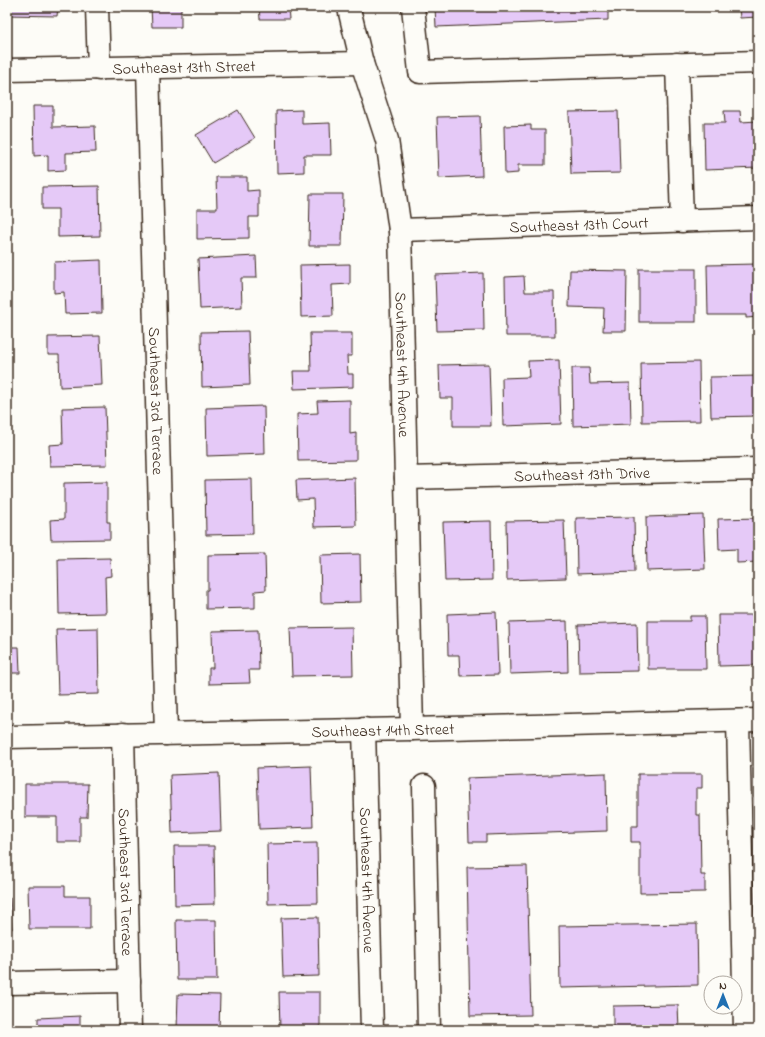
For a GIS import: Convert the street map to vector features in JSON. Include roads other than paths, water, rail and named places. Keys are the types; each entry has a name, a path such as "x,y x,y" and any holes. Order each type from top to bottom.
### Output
{"street":[{"path":"97,7 99,68"},
{"name":"Southeast 4th Avenue","path":"349,7 362,63 387,140 400,230 412,729"},
{"path":"413,7 420,72 758,62"},
{"name":"Southeast 13th Street","path":"7,70 362,63"},
{"path":"677,64 682,221"},
{"name":"Southeast 3rd Terrace","path":"148,68 166,734"},
{"name":"Southeast 13th Court","path":"400,230 758,218"},
{"name":"Southeast 13th Drive","path":"406,478 758,469"},
{"path":"745,1030 748,721"},
{"name":"Southeast 14th Street","path":"7,737 748,721"},
{"name":"Southeast 4th Avenue","path":"364,730 372,1030"},
{"name":"Southeast 3rd Terrace","path":"124,734 130,1030"},
{"path":"424,786 429,1030"},
{"path":"7,984 129,981"}]}
